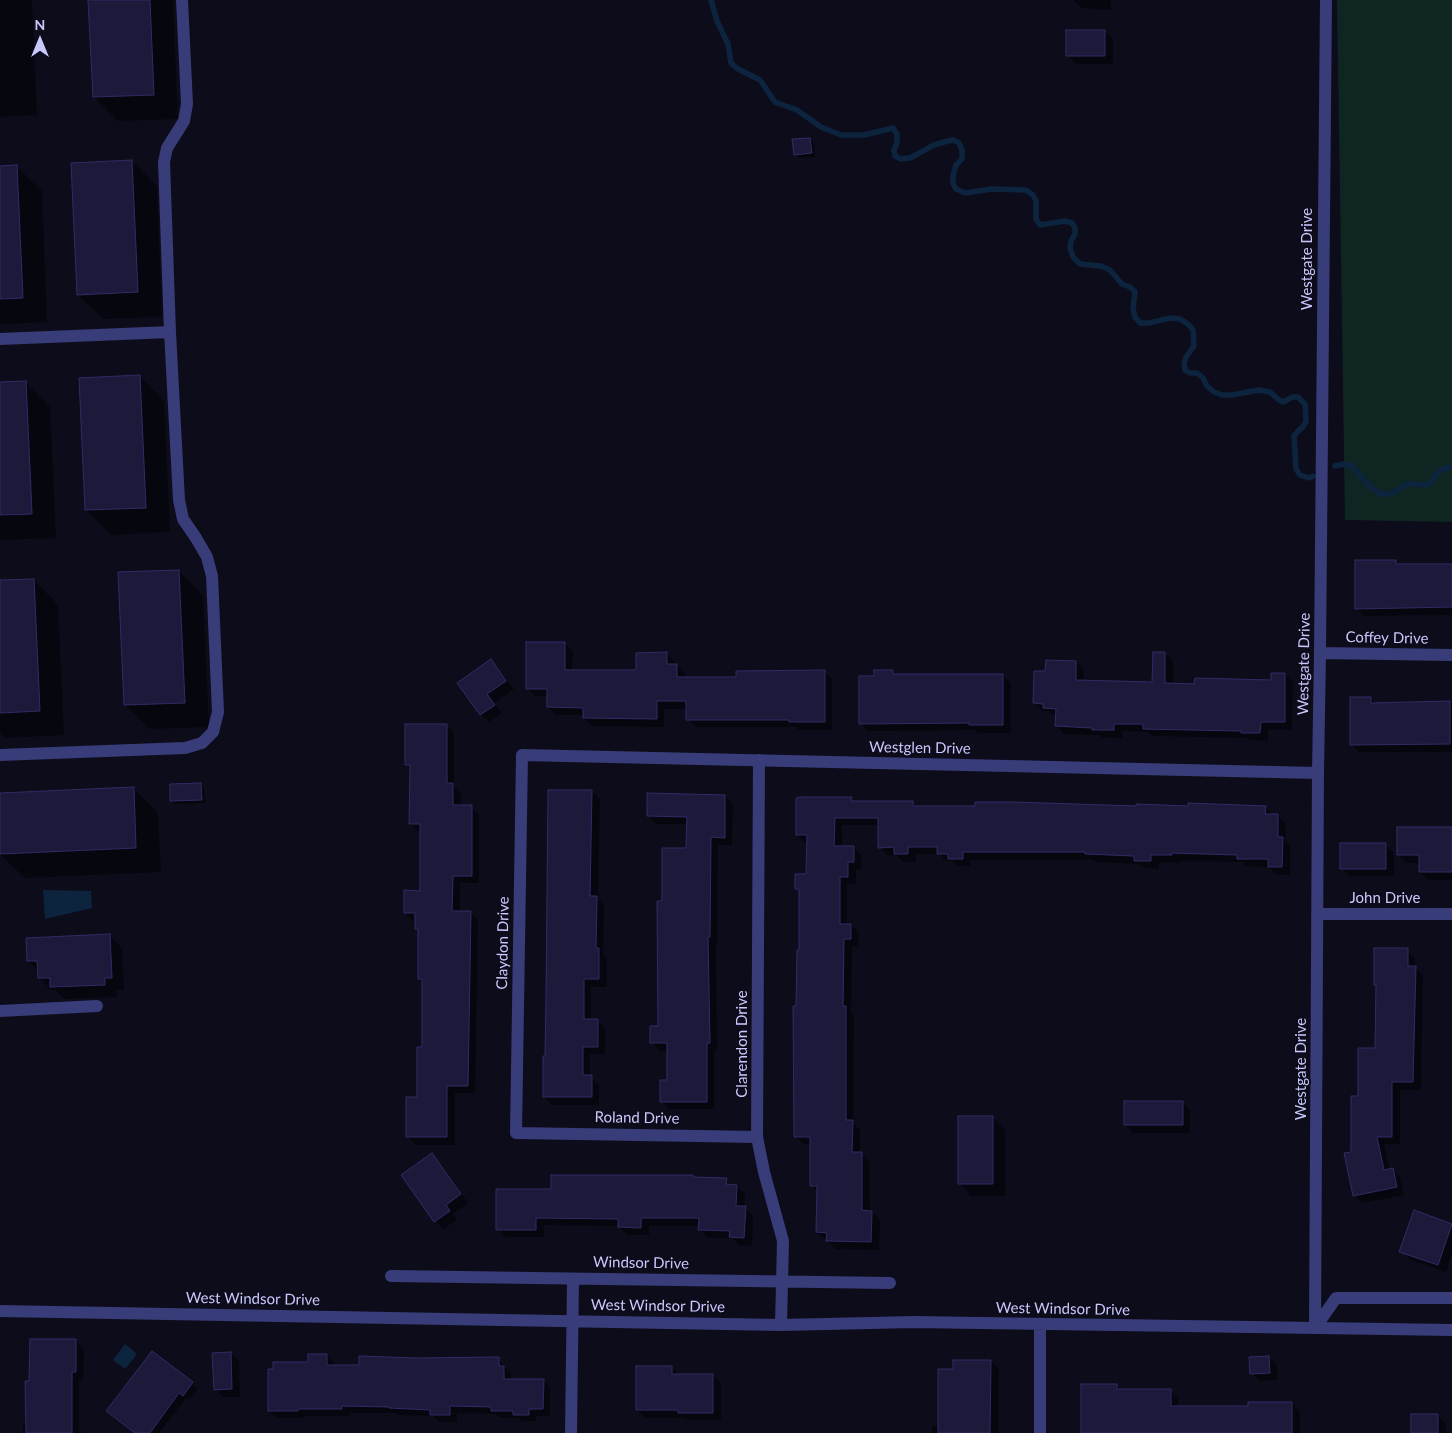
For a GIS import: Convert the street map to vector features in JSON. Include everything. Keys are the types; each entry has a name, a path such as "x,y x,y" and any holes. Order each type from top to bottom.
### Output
{"street":[{"path":"0,755 185,748 202,743 213,732 218,712 212,576 207,557 183,519 179,500 170,332 164,162 167,148 184,121 187,104 182,0"},
{"name":"Westgate Drive","path":"1315,1328 1318,773 1326,0"},
{"path":"0,339 170,332"},
{"name":"Coffey Drive","path":"1320,653 1452,655"},
{"name":"Westglen Drive","path":"522,755 1318,773"},
{"name":"Claydon Drive","path":"516,1133 522,755"},
{"name":"Clarendon Drive","path":"759,760 757,1137 764,1172 783,1241 781,1325"},
{"name":"John Drive","path":"1318,914 1452,914"},
{"path":"0,1011 97,1006"},
{"name":"Roland Drive","path":"516,1133 757,1137"},
{"name":"Windsor Drive","path":"392,1276 890,1283"},
{"path":"571,1433 573,1278"},
{"path":"1315,1328 1336,1298 1452,1298"},
{"name":"West Windsor Drive","path":"0,1311 781,1325 914,1322 1452,1330"},
{"path":"1040,1325 1040,1433"}],"green space":[{"path":"1337,0 1452,0 1452,522 1345,520"}],"water":[{"path":"43,890 91,891 92,908 45,919"},
{"path":"125,1344 137,1354 125,1369 113,1360"}],"building":[{"path":"88,0 150,0 154,95 93,97"},
{"path":"1066,30 1105,30 1105,56 1066,56"},
{"path":"810,138 812,153 794,155 792,139"},
{"path":"132,160 138,292 77,295 71,163"},
{"path":"17,165 23,298 0,299 0,166"},
{"path":"140,375 146,508 85,510 79,378"},
{"path":"26,381 32,514 0,515 0,382"},
{"path":"1355,560 1396,560 1396,564 1452,564 1452,607 1355,609"},
{"path":"179,570 185,703 124,705 118,572"},
{"path":"34,579 40,711 0,713 0,580"},
{"path":"526,642 565,642 565,670 636,670 636,653 667,652 667,664 677,664 677,677 736,677 736,671 825,670 825,722 686,720 686,701 657,701 657,719 583,718 583,708 547,707 547,689 526,689"},
{"path":"1153,652 1165,652 1165,683 1194,684 1195,678 1271,680 1271,673 1285,673 1285,722 1261,722 1260,733 1143,729 1143,724 1114,724 1114,730 1092,730 1092,728 1055,726 1056,709 1043,708 1043,704 1033,703 1034,671 1045,671 1046,660 1076,661 1076,680 1152,682"},
{"path":"491,659 506,681 487,694 495,705 480,715 457,683"},
{"path":"874,670 893,670 893,674 1003,674 1003,725 969,725 969,723 859,724 859,676 874,676"},
{"path":"1350,697 1371,697 1371,703 1450,701 1450,744 1350,745"},
{"path":"405,724 447,724 447,783 453,783 453,805 472,805 472,876 453,876 452,911 471,911 468,1086 447,1086 447,1137 406,1137 406,1097 417,1097 417,1047 422,1047 422,979 418,979 418,929 415,929 415,913 404,913 404,890 420,891 420,824 409,824 410,765 405,765"},
{"path":"201,783 202,800 170,801 170,784"},
{"path":"134,787 136,848 0,854 0,793"},
{"path":"548,790 592,790 590,896 597,896 596,948 599,948 599,979 584,979 584,1019 598,1019 598,1047 583,1047 583,1075 592,1075 592,1097 543,1097"},
{"path":"647,793 725,795 725,838 711,837 710,937 708,937 710,1043 707,1043 707,1102 660,1102 660,1080 667,1080 667,1043 650,1043 650,1026 658,1026 657,901 662,901 662,848 686,848 687,817 647,816"},
{"path":"852,797 851,801 913,801 913,806 975,806 975,802 1013,802 1136,806 1136,804 1188,806 1188,803 1266,806 1265,814 1278,814 1278,837 1283,837 1282,867 1268,867 1268,859 1237,859 1237,855 1172,853 1172,855 1151,855 1151,861 1134,861 1134,856 1085,854 1085,852 963,852 963,859 948,859 948,854 937,854 937,847 908,847 908,854 894,854 894,847 878,848 878,818 835,818 834,846 854,846 854,862 848,862 848,877 840,877 840,924 851,924 851,939 844,939 843,1006 846,1006 846,1120 853,1120 852,1152 862,1152 862,1210 872,1211 871,1242 826,1241 827,1233 816,1232 817,1186 810,1186 810,1137 794,1137 793,1006 796,1006 797,950 799,950 799,889 795,889 795,874 806,874 807,835 796,835 796,798"},
{"path":"1397,827 1452,827 1452,872 1419,872 1419,855 1397,855"},
{"path":"1340,843 1386,843 1386,869 1340,869"},
{"path":"110,934 112,978 105,978 105,985 50,987 50,978 38,978 37,961 27,961 26,938"},
{"path":"1374,948 1408,948 1408,966 1416,966 1413,1082 1392,1082 1392,1137 1377,1137 1384,1170 1393,1168 1397,1187 1353,1196 1344,1153 1351,1152 1351,1096 1358,1096 1358,1048 1375,1048 1376,985 1374,985"},
{"path":"1124,1101 1183,1101 1183,1125 1124,1125"},
{"path":"958,1116 993,1116 993,1184 958,1184"},
{"path":"432,1153 461,1194 446,1205 450,1211 434,1222 401,1175"},
{"path":"551,1175 693,1175 693,1177 727,1178 726,1184 737,1185 736,1206 746,1206 744,1238 729,1237 730,1231 698,1230 699,1218 641,1218 641,1228 618,1227 618,1219 536,1218 536,1230 496,1230 496,1189 551,1189"},
{"path":"1414,1210 1452,1224 1438,1265 1399,1252"},
{"path":"30,1339 76,1339 76,1372 72,1372 72,1433 26,1433 25,1381 29,1381"},
{"path":"152,1351 193,1382 183,1396 179,1393 150,1433 135,1433 106,1411"},
{"path":"231,1352 232,1389 214,1390 212,1353"},
{"path":"308,1354 327,1354 327,1365 359,1365 359,1356 415,1358 499,1357 499,1366 504,1366 504,1379 544,1379 543,1409 529,1409 529,1415 513,1415 513,1411 491,1411 491,1407 450,1406 450,1415 430,1415 430,1410 389,1407 342,1406 342,1409 268,1411 268,1369 273,1369 273,1362 308,1362"},
{"path":"1269,1356 1270,1373 1250,1374 1249,1357"},
{"path":"953,1360 991,1360 990,1433 938,1433 938,1369 953,1369"},
{"path":"636,1366 672,1366 672,1374 713,1374 713,1413 678,1413 678,1410 636,1410"},
{"path":"1081,1384 1117,1384 1117,1389 1171,1389 1171,1406 1248,1406 1248,1402 1292,1402 1292,1433 1081,1433"},
{"path":"1411,1414 1438,1414 1438,1433 1411,1433"}],"waterway":[{"path":"711,0 717,21 728,44 731,63 738,69 760,80 775,102 797,110 821,127 841,135 864,135 893,128 897,134 897,143 894,150 895,156 901,159 910,158 934,145 944,142 953,140 959,143 962,150 962,159 956,165 953,175 953,183 956,189 965,193 992,189 1026,190 1033,195 1036,201 1036,219 1040,225 1065,221 1072,223 1075,228 1070,248 1073,257 1080,264 1101,266 1110,270 1122,284 1130,287 1135,292 1133,308 1135,317 1140,323 1170,318 1180,319 1188,324 1193,330 1194,346 1186,357 1185,370 1190,373 1197,373 1214,392 1222,395 1232,395 1259,390 1270,392 1283,402 1293,397 1298,397 1305,404 1306,422 1294,436 1296,469 1300,475 1309,478 1313,476"},
{"path":"1335,466 1344,464 1352,466 1370,487 1379,493 1385,494 1391,494 1408,484 1428,485 1436,474 1443,469 1452,467"}]}
